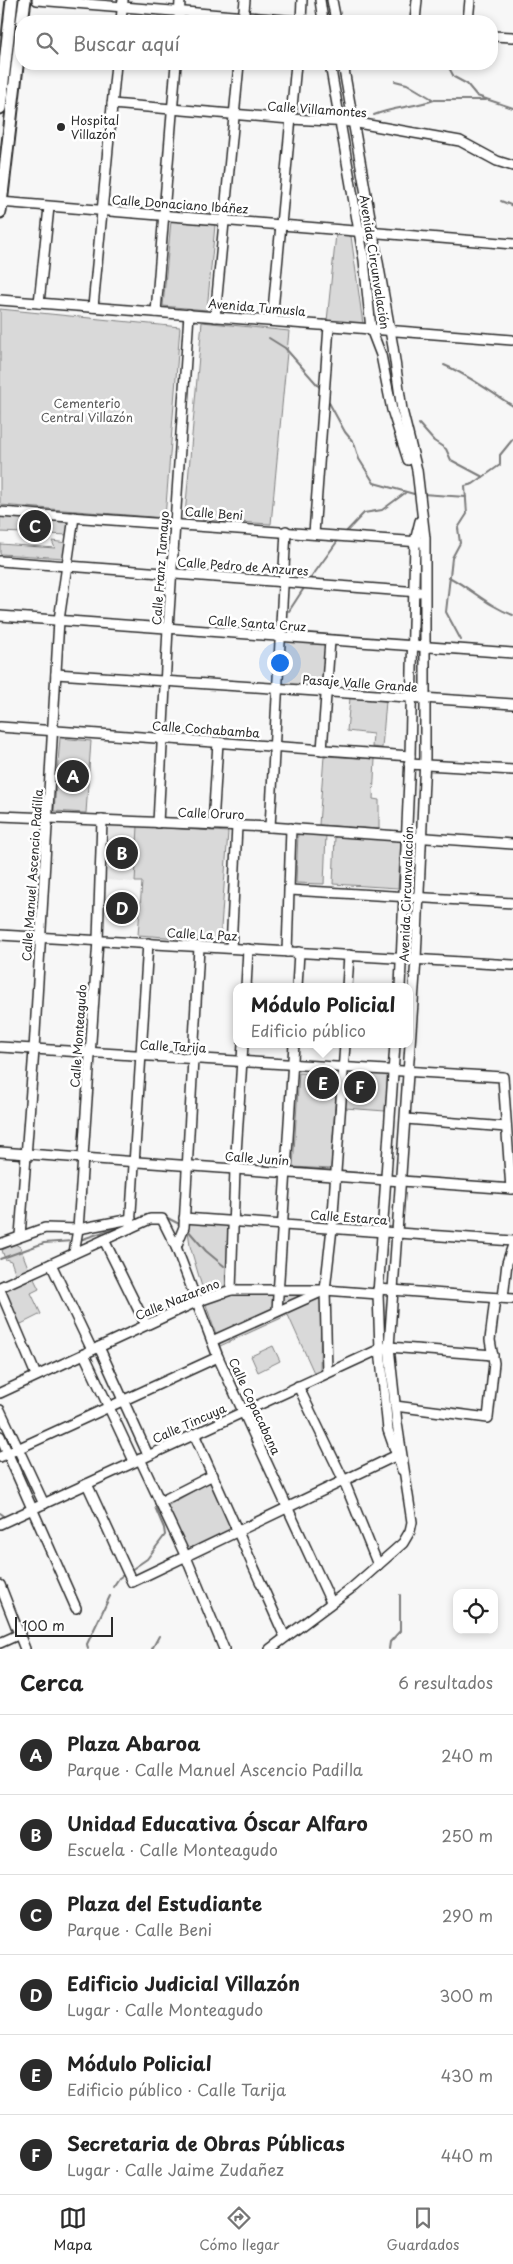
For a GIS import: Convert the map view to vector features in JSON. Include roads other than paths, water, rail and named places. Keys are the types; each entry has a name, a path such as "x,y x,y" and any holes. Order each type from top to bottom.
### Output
{"main road":[{"path":"0,108 12,0"},
{"path":"23,15 25,0"},
{"path":"0,206 16,70"}],"street":[{"path":"36,0 122,4 174,15"},
{"path":"179,15 180,0"},
{"path":"243,15 245,0"},
{"path":"301,15 302,0"},
{"path":"320,0 322,15"},
{"path":"332,0 335,15"},
{"path":"416,15 417,0"},
{"path":"469,15 470,0"},
{"path":"498,37 513,38"},
{"path":"94,307 115,70"},
{"path":"156,312 176,70"},
{"path":"215,316 222,220 238,70"},
{"path":"272,321 295,70"},
{"name":"Avenida Circunvalación","path":"331,70 357,230 364,260 371,329 381,355 392,410 418,490"},
{"name":"Avenida Circunvalación","path":"344,70 390,330 402,410 416,470 425,543 426,700 413,1007"},
{"name":"Calle Villamontes","path":"112,104 290,120 352,122 460,141 497,161 513,166"},
{"name":"Calle Donaciano Ibáñez","path":"0,206 49,207 281,224 513,244"},
{"path":"39,302 49,207"},
{"name":"Avenida Tumusla","path":"0,300 512,340"},
{"name":"Calle Franz Tamayo","path":"158,823 164,683 189,314"},
{"path":"314,534 329,326"},
{"name":"Calle Beni","path":"0,512 286,531 425,543"},
{"name":"Avenida Circunvalación","path":"400,983 410,760 415,541 421,516"},
{"name":"Calle Manuel Ascencio Padilla","path":"20,1236 34,1050 59,620 74,517"},
{"path":"270,827 286,531"},
{"name":"Calle Pedro de Anzures","path":"0,561 425,592"},
{"name":"Calle Santa Cruz","path":"0,616 513,653"},
{"path":"322,750 330,641"},
{"name":"Pasaje Valle Grande","path":"56,674 164,683 513,704"},
{"name":"Calle Cochabamba","path":"0,726 322,750 410,760 424,764 513,770"},
{"path":"213,825 218,742"},
{"name":"Calle Oruro","path":"0,816 291,828 513,844"},
{"name":"Calle Monteagudo","path":"74,1253 78,1229 98,940 102,820"},
{"path":"231,948 237,826"},
{"path":"287,952 291,828"},
{"path":"290,890 513,904"},
{"name":"Calle La Paz","path":"0,935 416,959"},
{"path":"130,1223 148,944"},
{"path":"176,1247 184,1227 199,946"},
{"path":"246,983 248,950"},
{"path":"297,983 299,952"},
{"path":"347,983 348,955"},
{"path":"416,959 513,965"},
{"name":"Calle Tarija","path":"0,1047 503,1078 512,1189"},
{"path":"232,1290 235,1169 243,1048"},
{"path":"277,1311 280,1290 294,1048"},
{"path":"327,1373 325,1290 332,1228 345,1048"},
{"name":"Avenida Circunvalación","path":"395,1048 378,1292 384,1348 388,1430 395,1456 407,1480"},
{"name":"Avenida Circunvalación","path":"270,1649 378,1565 403,1543 410,1531 412,1522 407,1480 384,1348 394,1290 410,1048"},
{"path":"406,1119 506,1127"},
{"name":"Calle Junín","path":"0,1152 512,1189"},
{"name":"Calle Estarca","path":"184,1218 513,1241"},
{"name":"Calle Copacabana","path":"130,1223 162,1219 176,1247 218,1357 331,1602"},
{"path":"0,1244 45,1228 78,1229 130,1223"},
{"path":"36,1375 0,1289 104,1240 130,1223"},
{"path":"104,1240 146,1325"},
{"path":"395,1406 488,1418 493,1355 490,1340 507,1263 513,1245"},
{"path":"51,1264 91,1350 110,1408 141,1459"},
{"name":"Calle Nazareno","path":"0,1393 196,1302 232,1290 378,1292 394,1290 513,1299"},
{"path":"212,1341 325,1290"},
{"path":"384,1348 493,1355"},
{"name":"Calle Tincuya","path":"0,1524 384,1348"},
{"path":"91,1350 124,1402 141,1459 186,1557 224,1649"},
{"path":"4,1455 124,1402 218,1357"},
{"path":"298,1386 344,1481 378,1565"},
{"path":"0,1410 44,1504"},
{"path":"194,1434 285,1637"},
{"path":"0,1436 4,1455 33,1509 76,1608"},
{"path":"87,1484 132,1582 395,1456"},
{"path":"160,1502 213,1475"},
{"path":"0,1585 25,1649"},
{"path":"0,1643 20,1634"}],"waterway":[{"path":"450,70 454,77 467,84 477,96 513,108"},
{"path":"395,81 407,84 434,100 486,100"},
{"path":"374,115 434,100"},
{"path":"501,201 513,206"},
{"path":"269,338 285,348 322,390"},
{"path":"444,365 471,379 513,406"},
{"path":"327,399 345,432 354,443 359,459 374,483 414,494"},
{"path":"419,424 434,441 446,449 451,460 483,477"},
{"path":"461,640 446,612 452,558 460,543 458,528 467,514 465,486 473,484 500,465 500,455 513,439"},
{"path":"344,534 364,513 382,510 405,493"},
{"path":"422,494 466,497"},
{"path":"308,582 339,539"},
{"path":"449,577 496,607 513,615"},
{"path":"289,611 304,588"},
{"path":"153,1215 160,1214 181,1225"},
{"path":"142,1216 148,1215"},
{"path":"80,1240 118,1227"},
{"path":"187,1229 206,1251 224,1266"},
{"path":"0,1259 44,1243 73,1241"},
{"path":"131,1570 147,1559 165,1535 155,1507"},
{"path":"113,1587 119,1578 125,1574"},
{"path":"389,1649 390,1642 400,1631 400,1595"},
{"path":"88,1649 87,1644 110,1596"},
{"path":"152,1649 159,1636"}],"place":[{"name":"Hospital Villazón","path":"61,127"},
{"name":"Plaza del Estudiante","path":"35,526"},
{"name":"Plaza Abaroa","path":"73,776"},
{"name":"Unidad Educativa Óscar Alfaro","path":"122,853"},
{"name":"Edificio Judicial Villazón","path":"122,908"},
{"name":"Módulo Policial","path":"323,1083"},
{"name":"Secretaria de Obras Públicas","path":"360,1087"}],"park label":[{"name":"Cementerio Central Villazón","path":"87,410"}]}
